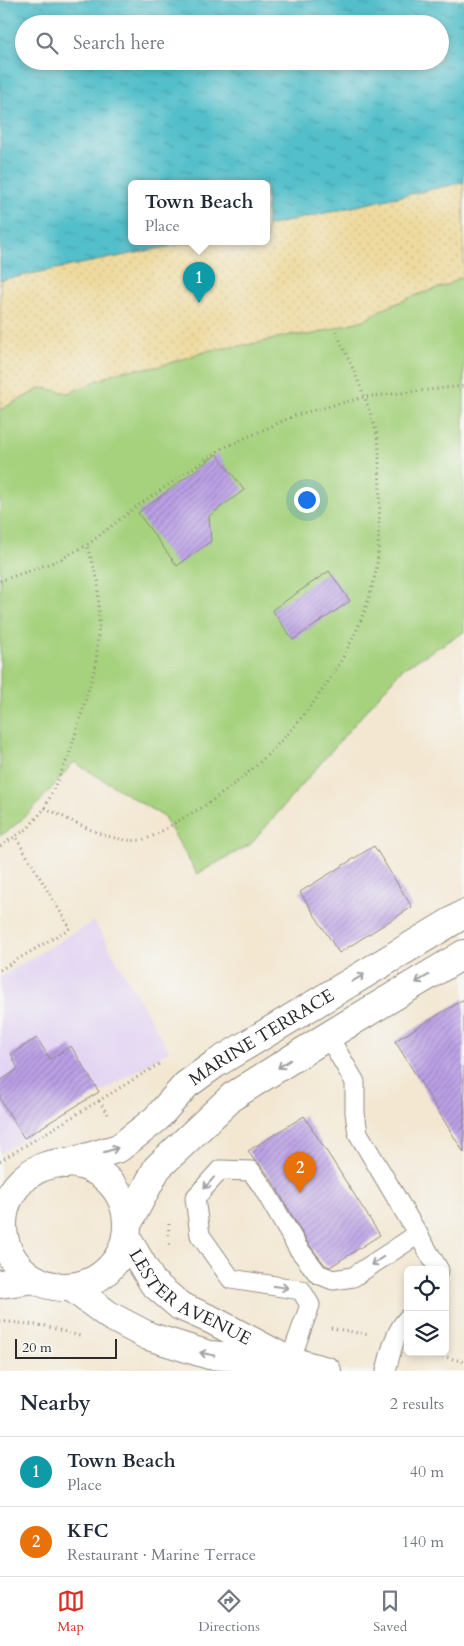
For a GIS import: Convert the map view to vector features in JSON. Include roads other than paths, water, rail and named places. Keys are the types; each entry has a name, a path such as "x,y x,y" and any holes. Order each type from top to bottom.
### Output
{"main road":[{"name":"MARINE TERRACE","path":"65,1164 119,1148 156,1119 186,1085 215,1064 464,914"},
{"name":"MARINE TERRACE","path":"127,1231 157,1168 233,1096 464,954"},
{"path":"65,1164 86,1167 102,1176 116,1189 124,1206 127,1231 121,1252 112,1266 101,1276 86,1284 71,1287 52,1286 35,1280 19,1267 8,1251 2,1214 12,1193 26,1177 44,1167 65,1164"},
{"name":"LESTER AVENUE","path":"127,1231 153,1283 180,1306 212,1320 290,1361"},
{"path":"0,1284 35,1280"},
{"name":"LESTER AVENUE","path":"71,1287 110,1316 148,1336 209,1355 290,1361 327,1371"}],"lane":[{"path":"328,1036 355,1082 355,1113 358,1133 437,1266"},
{"path":"290,1361 310,1305 301,1290 231,1280 200,1234 195,1198 220,1170 250,1170 262,1186 298,1248 318,1274 333,1280 353,1277 418,1234"},
{"path":"386,1371 393,1343 404,1323"}],"water":[{"path":"0,0 464,0 464,182 270,225 270,180 128,180 128,245 176,245 0,280"}],"place":[{"name":"Town Beach","path":"199,303"},
{"name":"KFC","path":"300,1193"}]}
